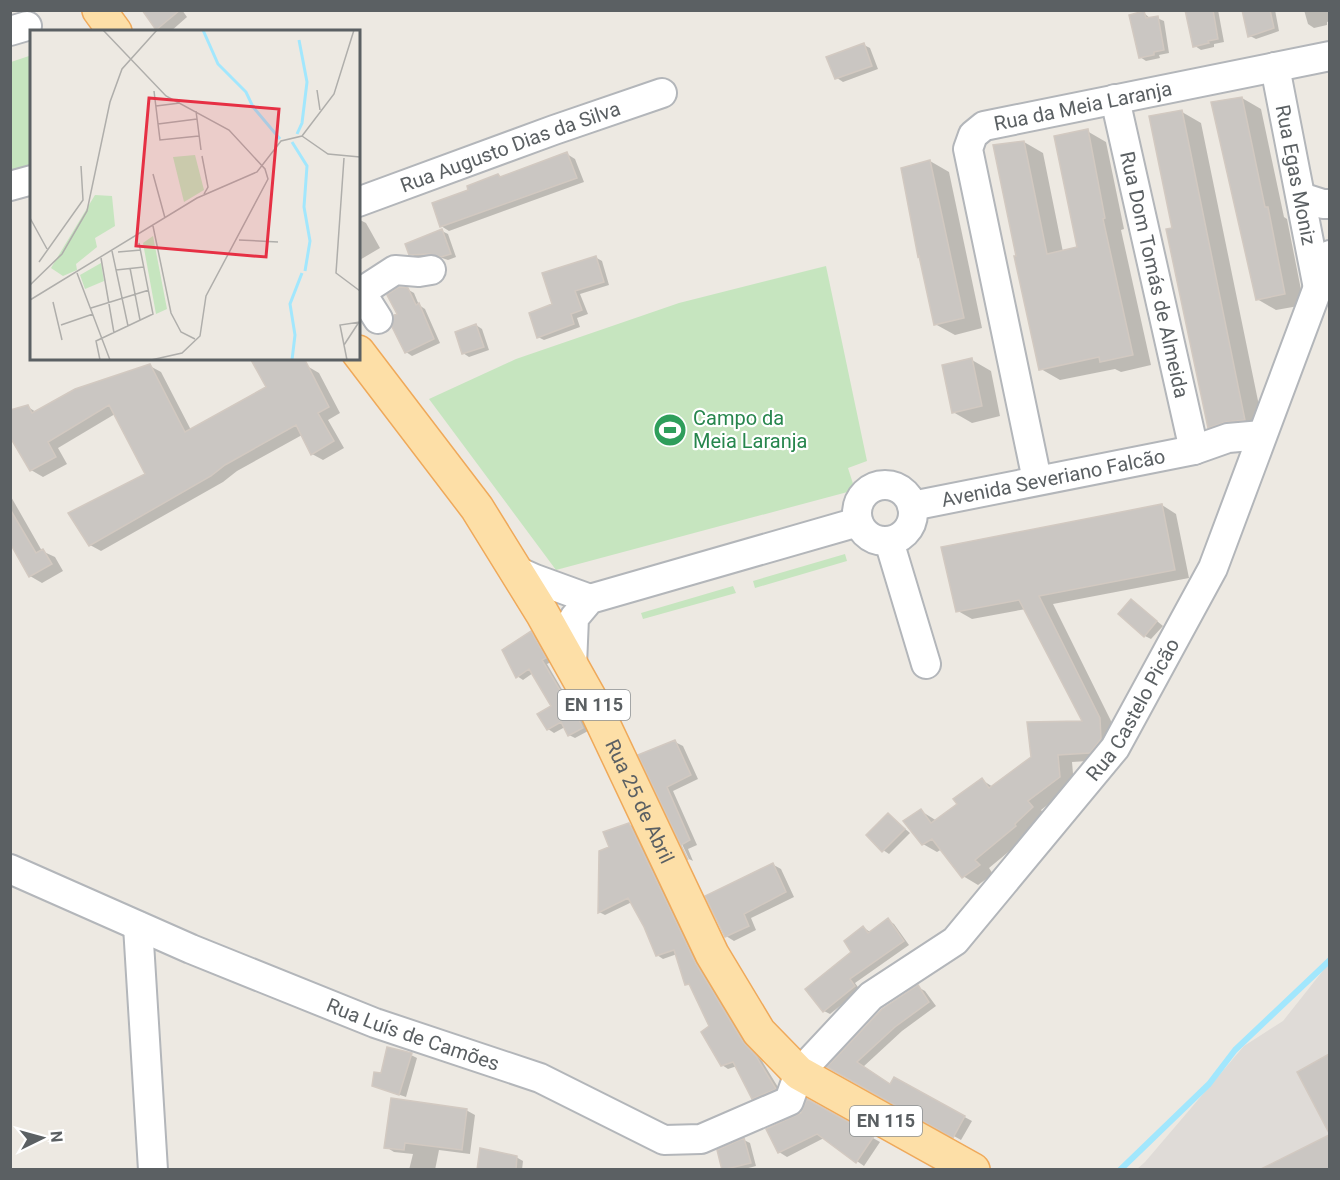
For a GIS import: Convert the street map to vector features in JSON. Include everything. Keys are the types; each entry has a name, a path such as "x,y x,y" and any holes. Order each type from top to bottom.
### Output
{"main road":[{"path":"99,10 114,30"},
{"name":"Rua 25 de Abril","path":"360,355 477,508 516,570 597,711 718,964 759,1032 799,1073"},
{"name":"EN 115","path":"799,1073 973,1170"}],"street":[{"name":"Rua da Meia Laranja","path":"1036,480 968,149 973,135 984,126 1329,56"},
{"name":"Rua Egas Moniz","path":"1275,67 1317,283"},
{"name":"Rua Augusto Dias da Silva","path":"360,201 662,93"},
{"name":"Rua Dom Tomás de Almeida","path":"1115,99 1194,450"},
{"path":"10,186 30,181"},
{"path":"1301,197 1329,204"},
{"name":"Rua Castelo Picão","path":"799,1073 871,996 955,940 1115,748 1212,568 1329,255"},
{"path":"378,319 360,293 395,270 419,272 431,270"},
{"name":"Avenida Severiano Falcão","path":"912,506 1194,450 1228,438 1262,435"},
{"path":"1194,450 1249,469"},
{"path":"883,484 895,486 904,491 912,506 912,519 908,529 900,536 889,540 879,540 870,536 862,530 858,522 860,499 867,491 883,484"},
{"path":"542,613 581,604 858,522"},
{"path":"889,540 926,664"},
{"path":"516,570 581,604"},
{"path":"572,665 581,604"},
{"name":"Rua Luís de Camões","path":"10,869 191,949 375,1023 540,1078 664,1140 701,1139 789,1101 799,1073"},
{"path":"138,926 153,1170"}],"shaded area":[{"path":"1329,963 1329,1169 1136,1170 1244,1046 1283,1021"}],"green space":[{"path":"30,57 30,167 11,173 11,62"},
{"path":"826,266 867,461 848,468 855,490 556,570 429,399 516,359 679,303"},
{"path":"845,554 847,561 755,588 753,581"},
{"path":"733,586 736,593 643,619 641,613"}],"building":[{"path":"142,10 180,10 156,30"},
{"path":"1185,10 1213,10 1218,39 1193,47"},
{"path":"1242,10 1270,10 1274,28 1248,37"},
{"path":"1144,11 1146,18 1158,16 1164,50 1139,58 1129,15"},
{"path":"864,43 872,66 835,79 826,57"},
{"path":"1242,97 1265,207 1268,207 1285,294 1256,300 1211,102"},
{"path":"1182,110 1245,420 1226,422 1208,428 1166,229 1172,228 1149,116"},
{"path":"1088,129 1105,218 1103,219 1133,355 1100,362 1099,357 1039,370 993,145 1024,141 1047,254 1077,247 1054,136"},
{"path":"567,152 577,178 440,227 432,203 468,190 467,186 498,174 500,177"},
{"path":"930,160 964,318 934,325 901,168"},
{"path":"442,229 451,254 441,257 429,254 409,255 405,244"},
{"path":"596,256 604,282 575,291 582,310 571,314 574,324 537,338 529,313 552,304 542,273"},
{"path":"399,287 408,288 416,305 419,303 434,339 405,353 392,327 394,315 397,314 387,295"},
{"path":"476,324 484,347 462,354 455,332"},
{"path":"972,358 982,406 952,413 942,365"},
{"path":"251,360 305,360 329,407 318,413 334,441 311,455 296,425 89,546 68,513 145,474 109,405 48,442 56,457 30,471 10,437 10,410 28,405 32,413 75,389 150,364 185,432 266,387"},
{"path":"1162,504 1175,570 1039,596 1100,718 1101,739 1090,753 1058,755 1060,777 1028,801 1033,807 1015,824 1016,826 975,860 980,865 962,878 932,839 922,845 903,821 921,809 931,823 957,804 953,799 982,778 989,788 1031,757 1027,722 1082,721 1019,600 956,612 941,547"},
{"path":"10,509 36,553 43,549 52,564 29,577 10,543"},
{"path":"1131,599 1157,621 1144,637 1118,614"},
{"path":"531,631 546,658 542,660 564,697 567,696 583,728 568,736 561,722 547,730 537,714 551,706 529,669 516,678 502,650"},
{"path":"675,740 691,775 667,787 690,840 681,845 688,860 638,755"},
{"path":"888,813 905,829 882,852 866,835"},
{"path":"629,823 696,964 743,1042 756,1056 776,1089 752,1099 733,1062 721,1066 701,1032 709,1026 689,984 685,985 674,950 656,956 644,927 628,898 598,913 599,851 609,847 603,832"},
{"path":"773,863 786,892 744,914 749,926 725,937 705,896"},
{"path":"888,918 904,941 850,979 855,986 823,1012 805,989 851,952 844,941 863,926 868,933"},
{"path":"918,985 929,1002 895,1027 857,1062 890,1084 894,1077 965,1116 953,1138 827,1067 882,1009"},
{"path":"387,1047 412,1053 399,1095 372,1086 374,1072 381,1073"},
{"path":"1329,1054 1329,1133 1297,1072"},
{"path":"391,1098 467,1109 462,1150 405,1143 404,1150 384,1148"},
{"path":"807,1099 874,1136 856,1163 817,1134 778,1153 766,1129 801,1113"},
{"path":"1329,1135 1329,1170 1259,1170"},
{"path":"744,1138 751,1163 722,1170 717,1150"},
{"path":"480,1148 517,1156 516,1170 477,1170"}],"waterway":[{"path":"1120,1170 1209,1084 1235,1050 1330,960"}],"place":[{"name":"Campo da Meia Laranja","path":"670,430"}]}
